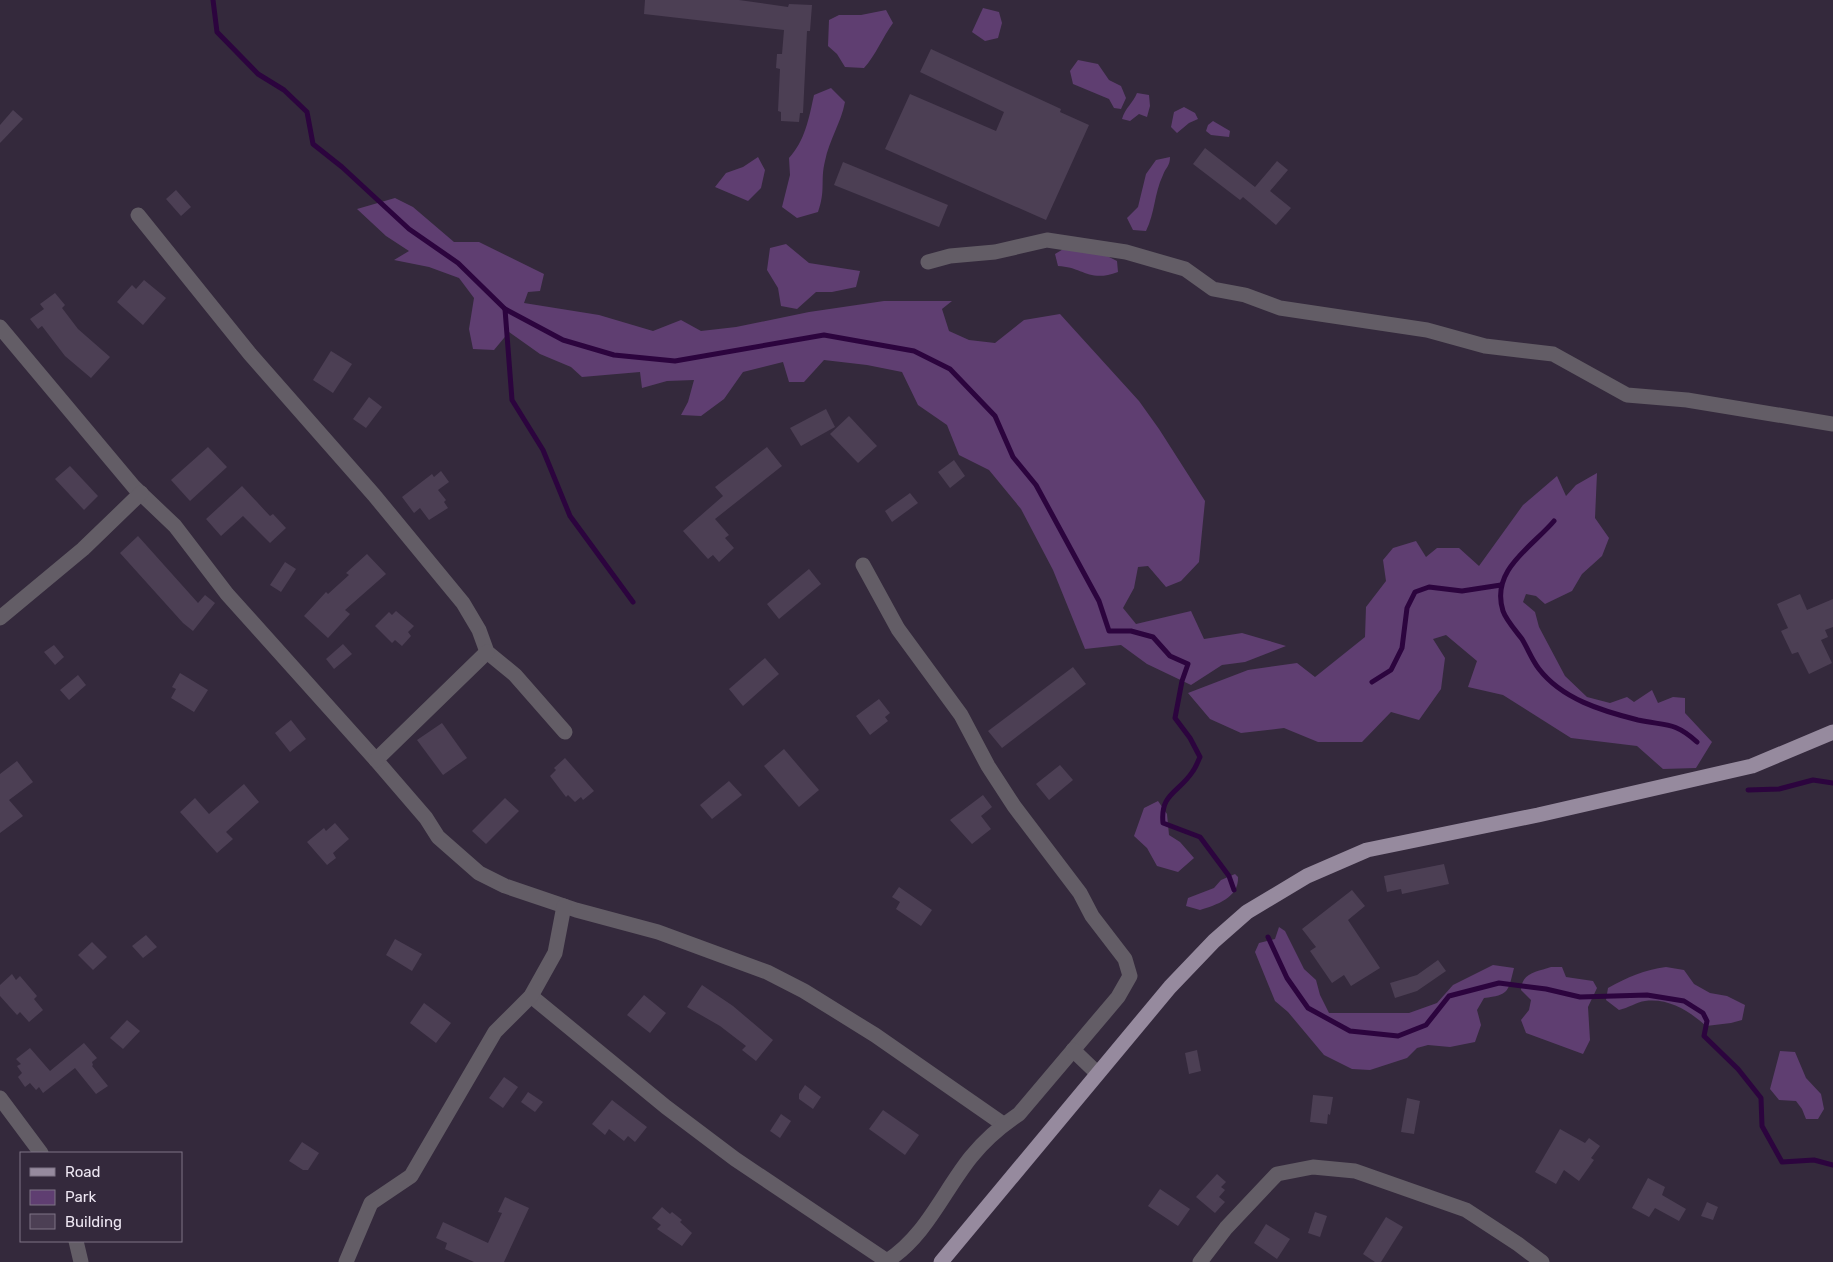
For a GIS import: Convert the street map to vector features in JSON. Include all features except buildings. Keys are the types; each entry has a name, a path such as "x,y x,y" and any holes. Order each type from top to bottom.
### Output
{"main road":[{"path":"941,1262 1170,987 1214,941 1247,912 1307,876 1367,850 1538,815 1752,766 1833,732"}],"street":[{"path":"138,215 250,354 374,495 463,603 479,630 487,652 515,675 565,732"},
{"path":"928,262 950,256 995,252 1047,240 1126,252 1185,269 1213,289 1245,295 1280,308 1427,330 1486,346 1553,354 1627,394 1687,400 1833,424"},
{"path":"0,327 141,493 175,526 227,594 426,818 438,837 479,873 505,886 564,906 658,932 767,972 875,1035 1003,1124"},
{"path":"0,618 83,549 141,493"},
{"path":"531,996 666,1107 735,1158 887,1260 898,1254 937,1210 971,1157 1003,1124 1019,1114 1118,997 1130,976 1125,959 1092,916 1080,894 1009,798 988,766 960,715 898,629 863,565"},
{"path":"376,760 487,652"},
{"path":"346,1262 371,1203 411,1176 495,1032 531,996 555,953 564,906"},
{"path":"1073,1050 1097,1073"},
{"path":"0,1098 40,1152"},
{"path":"1206,1260 1226,1228 1277,1174 1313,1167 1356,1171 1466,1210 1542,1262"},
{"path":"76,1242 81,1262"}],"green space":[{"path":"983,8 999,12 1002,23 998,38 985,41 972,32"},
{"path":"886,10 893,23 876,52 864,68 845,67 837,54 828,46 829,20 839,15 861,15"},
{"path":"1078,60 1098,64 1109,80 1121,86 1126,98 1121,109 1114,108 1109,99 1073,84 1070,71"},
{"path":"831,88 845,102 827,153 818,212 797,218 782,207 790,175 789,158 803,137 814,95"},
{"path":"1137,93 1149,95 1150,106 1147,117 1139,114 1130,121 1122,119 1125,112"},
{"path":"1184,107 1195,113 1198,119 1189,123 1177,133 1171,127 1174,112"},
{"path":"1213,121 1230,131 1229,137 1211,135 1206,131 1208,125"},
{"path":"758,157 765,170 761,188 748,201 715,187 726,173 743,167"},
{"path":"1170,157 1169,165 1160,182 1146,231 1133,230 1127,218 1138,207 1146,174 1156,160"},
{"path":"395,198 413,207 454,242 479,242 544,274 540,291 528,292 524,303 599,315 653,331 681,320 701,331 736,327 809,312 884,301 952,301 942,309 949,331 969,340 995,343 1024,320 1060,314 1139,401 1205,501 1199,562 1181,581 1166,587 1148,566 1138,567 1134,588 1123,608 1136,624 1191,611 1204,639 1242,633 1286,646 1245,662 1222,665 1191,685 1147,664 1121,645 1085,649 1053,570 1021,509 989,470 959,455 947,425 918,405 902,372 867,365 824,360 804,382 789,382 783,362 743,372 724,399 701,416 681,415 688,402 694,380 667,381 642,388 640,372 582,377 571,367 540,354 509,332 494,350 473,349 469,329 474,298 459,278 429,267 394,260 409,251 386,236 357,209"},
{"path":"786,244 809,263 860,271 856,287 832,292 816,292 797,309 781,306 778,288 767,270 770,248"},
{"path":"1065,248 1107,256 1117,261 1118,272 1100,276 1058,266 1055,254"},
{"path":"1597,473 1595,518 1609,538 1602,556 1582,574 1572,591 1545,604 1536,596 1526,594 1523,602 1535,612 1539,627 1565,676 1587,697 1610,703 1627,697 1634,702 1652,690 1658,703 1673,697 1685,698 1685,713 1712,742 1696,768 1663,769 1637,746 1571,738 1503,695 1468,687 1477,661 1446,635 1433,639 1445,658 1441,689 1419,720 1391,712 1362,742 1318,742 1284,728 1241,733 1210,719 1188,693 1248,670 1297,663 1315,677 1365,637 1366,607 1386,581 1383,560 1393,548 1416,541 1426,557 1437,548 1459,548 1479,566 1523,505 1557,476 1566,496 1576,485"},
{"path":"1158,801 1167,814 1169,835 1180,842 1194,858 1178,872 1157,866 1147,848 1134,836 1144,808"},
{"path":"1235,874 1238,877 1235,890 1225,899 1213,906 1200,910 1186,906 1188,898 1214,888 1221,880"},
{"path":"1279,927 1285,931 1304,969 1316,980 1320,995 1329,1013 1409,1013 1437,1003 1453,985 1493,965 1514,968 1506,991 1503,994 1484,998 1477,1010 1481,1025 1475,1042 1450,1047 1428,1045 1417,1048 1407,1058 1370,1070 1352,1069 1324,1055 1288,1012 1275,1001 1255,952 1259,943 1275,939"},
{"path":"1551,967 1562,967 1566,977 1593,981 1597,988 1588,1007 1590,1040 1583,1054 1526,1033 1521,1020 1529,1010 1531,1000 1521,990 1524,980 1531,974"},
{"path":"1666,967 1684,970 1694,984 1710,993 1727,996 1745,1005 1742,1020 1706,1026 1693,1015 1670,1004 1645,1001 1619,1010 1606,1000 1608,988 1622,980 1650,970"},
{"path":"1780,1051 1795,1052 1806,1078 1821,1094 1824,1109 1818,1119 1806,1119 1796,1101 1779,1100 1770,1089"}],"waterway":[{"path":"213,0 217,32 258,74 284,90 307,112 313,144 342,167 409,229 458,263 505,309 563,340 614,355 675,361 824,335 914,351 950,369 995,416 1013,457 1036,485 1099,601 1109,631 1131,631 1153,637 1170,656 1188,664 1182,681 1175,718 1190,738 1200,757 1188,778 1167,799 1164,805 1163,823 1200,837 1229,876 1234,890"},
{"path":"505,309 512,400 543,450 570,516 633,602"},
{"path":"1554,521 1515,560 1502,583 1501,596 1504,614 1522,639 1537,666 1548,679 1571,696 1597,708 1638,720 1675,727 1697,742"},
{"path":"1372,682 1391,670 1402,648 1407,608 1415,592 1429,587 1462,591 1501,585"},
{"path":"1748,790 1779,789 1813,780 1833,783"},
{"path":"1268,937 1287,978 1308,1008 1350,1031 1398,1036 1426,1025 1449,996 1499,983 1546,989 1580,997 1647,995 1684,1001 1703,1013 1707,1021 1704,1036 1738,1069 1761,1098 1762,1126 1782,1162 1814,1160 1833,1165"}]}
